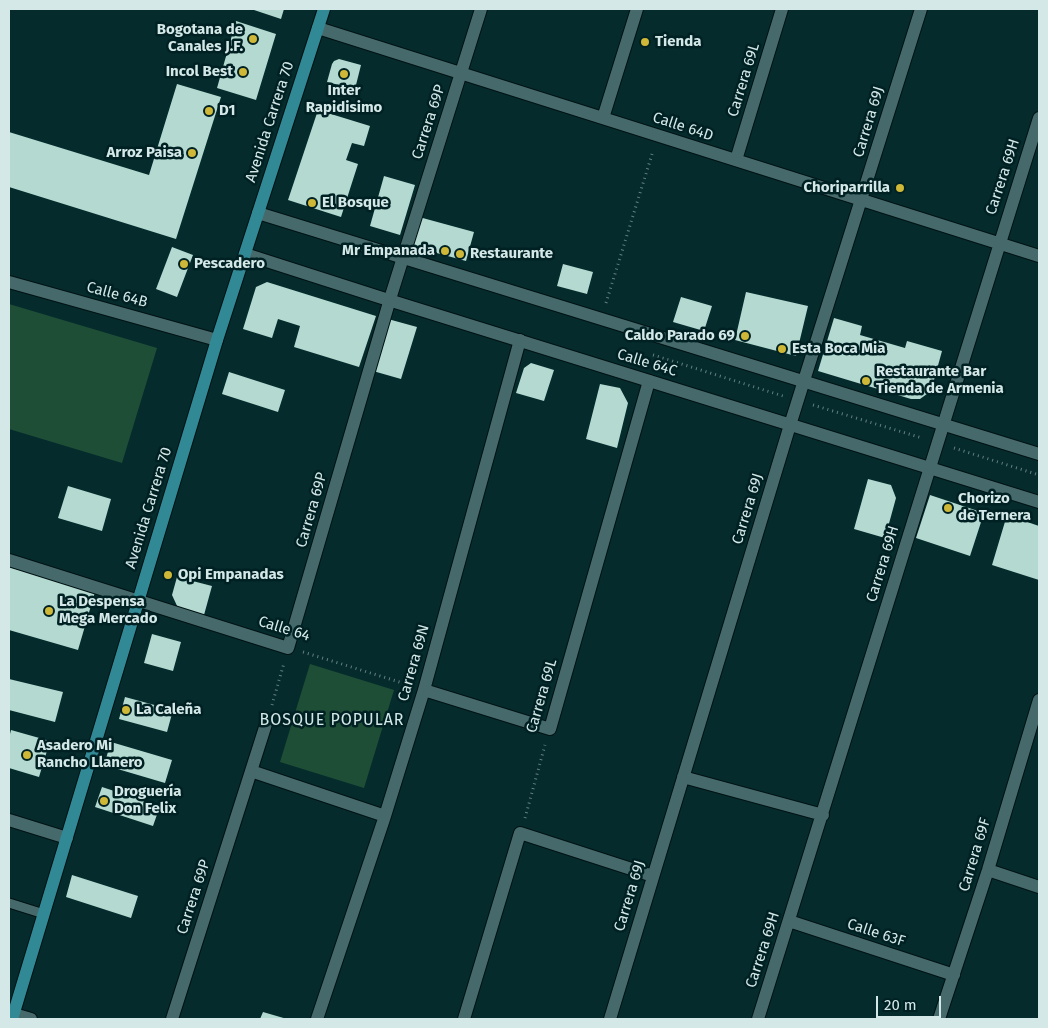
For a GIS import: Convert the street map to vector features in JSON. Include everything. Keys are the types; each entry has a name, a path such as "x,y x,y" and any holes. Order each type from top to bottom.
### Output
{"main road":[{"name":"Avenida Carrera 70","path":"13,1016 217,340 324,9"}],"street":[{"name":"Carrera 69P","path":"288,648 402,258 481,9"},
{"path":"603,118 638,9"},
{"name":"Carrera 69L","path":"736,160 782,9"},
{"name":"Carrera 69J","path":"610,1019 790,425 921,9"},
{"name":"Calle 64D","path":"318,28 1039,256"},
{"name":"Carrera 69H","path":"758,1019 1039,118"},
{"name":"Calle 64C","path":"258,213 1039,454"},
{"name":"Calle 64C","path":"245,254 1039,502"},
{"name":"Calle 64B","path":"9,282 217,340"},
{"name":"Carrera 69N","path":"317,1019 385,816 424,690 520,340"},
{"name":"Carrera 69L","path":"550,729 649,381"},
{"name":"Calle 64","path":"9,560 288,648"},
{"path":"424,690 550,729"},
{"name":"Carrera 69F","path":"939,1019 988,870 1039,700"},
{"name":"Carrera 69P","path":"172,1019 267,721"},
{"path":"251,771 385,816"},
{"path":"683,778 823,815"},
{"path":"9,820 67,838"},
{"path":"464,1019 520,833 653,876"},
{"path":"988,870 1039,887"},
{"name":"Calle 63F","path":"789,921 954,976"},
{"path":"13,1016 31,1019"}],"lane":[{"path":"9,903 44,914"}],"path":[{"path":"604,311 658,136"},
{"path":"267,721 288,648"},
{"name":"Calle 64","path":"288,648 424,690"},
{"name":"Carrera 69L","path":"520,833 550,729"}],"green space":[{"path":"9,304 157,348 122,463 9,429"},
{"path":"310,664 394,690 364,788 280,762"}],"building":[{"path":"251,9 284,9 281,19"},
{"name":"Incol Best","path":"236,21 276,34 256,100 217,88"},
{"name":"Inter Rapidisimo","path":"339,59 361,65 355,89 327,82 332,64"},
{"path":"177,84 221,97 176,239 9,187 9,132 149,175"},
{"path":"318,110 370,126 364,146 352,143 346,160 358,164 341,217 288,200"},
{"path":"384,176 415,185 400,235 370,226"},
{"path":"419,217 474,232 466,261 411,246"},
{"path":"172,247 193,255 177,297 156,289"},
{"path":"563,264 593,272 587,294 557,286"},
{"path":"267,282 376,316 359,367 294,347 300,326 278,319 272,338 243,329 256,287"},
{"path":"746,292 808,306 796,356 735,340"},
{"path":"681,297 712,306 704,331 673,322"},
{"path":"834,318 862,326 860,335 905,348 907,341 942,351 931,391 920,399 911,399 818,371"},
{"path":"388,319 417,327 401,379 373,371"},
{"path":"531,363 554,370 544,401 516,393 524,368"},
{"path":"229,372 285,390 278,412 222,394"},
{"path":"600,384 620,388 628,403 617,448 586,439"},
{"path":"868,479 891,485 896,498 885,538 854,529"},
{"path":"68,486 111,499 102,531 58,518"},
{"path":"930,495 984,513 970,556 916,538"},
{"path":"1007,515 1039,526 1039,580 992,565"},
{"name":"La Despensa Mega Mercado","path":"9,567 95,592 78,650 9,630"},
{"path":"177,577 212,586 204,615 178,608 172,595"},
{"path":"152,634 181,642 173,671 144,663"},
{"path":"9,679 63,692 55,722 9,710"},
{"path":"125,697 173,710 167,732 119,719"},
{"name":"Asadero Mi Rancho Llanero","path":"11,730 50,741 39,777 9,768 9,738"},
{"path":"111,742 172,760 165,783 104,765"},
{"path":"102,787 160,806 153,826 95,807"},
{"path":"72,875 138,896 131,918 66,897"},
{"path":"263,1012 287,1019 260,1019"}],"place":[{"name":"Bogotana de Canales J.F.","path":"253,39"},
{"name":"Tienda","path":"645,42"},
{"name":"Incol Best","path":"243,72"},
{"name":"Inter Rapidisimo","path":"344,74"},
{"name":"D1","path":"209,111"},
{"name":"Arroz Paisa","path":"192,153"},
{"name":"Choriparrilla","path":"900,188"},
{"name":"El Bosque","path":"312,203"},
{"name":"Mr Empanada","path":"445,251"},
{"name":"Restaurante","path":"460,254"},
{"name":"Pescadero","path":"184,264"},
{"name":"Caldo Parado 69","path":"745,336"},
{"name":"Esta Boca Mia","path":"782,349"},
{"name":"Restaurante Bar Tienda de Armenia","path":"866,381"},
{"name":"Chorizo de Ternera","path":"948,508"},
{"name":"Opi Empanadas","path":"168,575"},
{"name":"La Despensa Mega Mercado","path":"49,611"},
{"name":"La Caleña","path":"126,710"},
{"name":"Asadero Mi Rancho Llanero","path":"27,755"},
{"name":"Droguería Don Felix","path":"104,801"}],"district":[{"name":"BOSQUE POPULAR","path":"332,721"}]}
